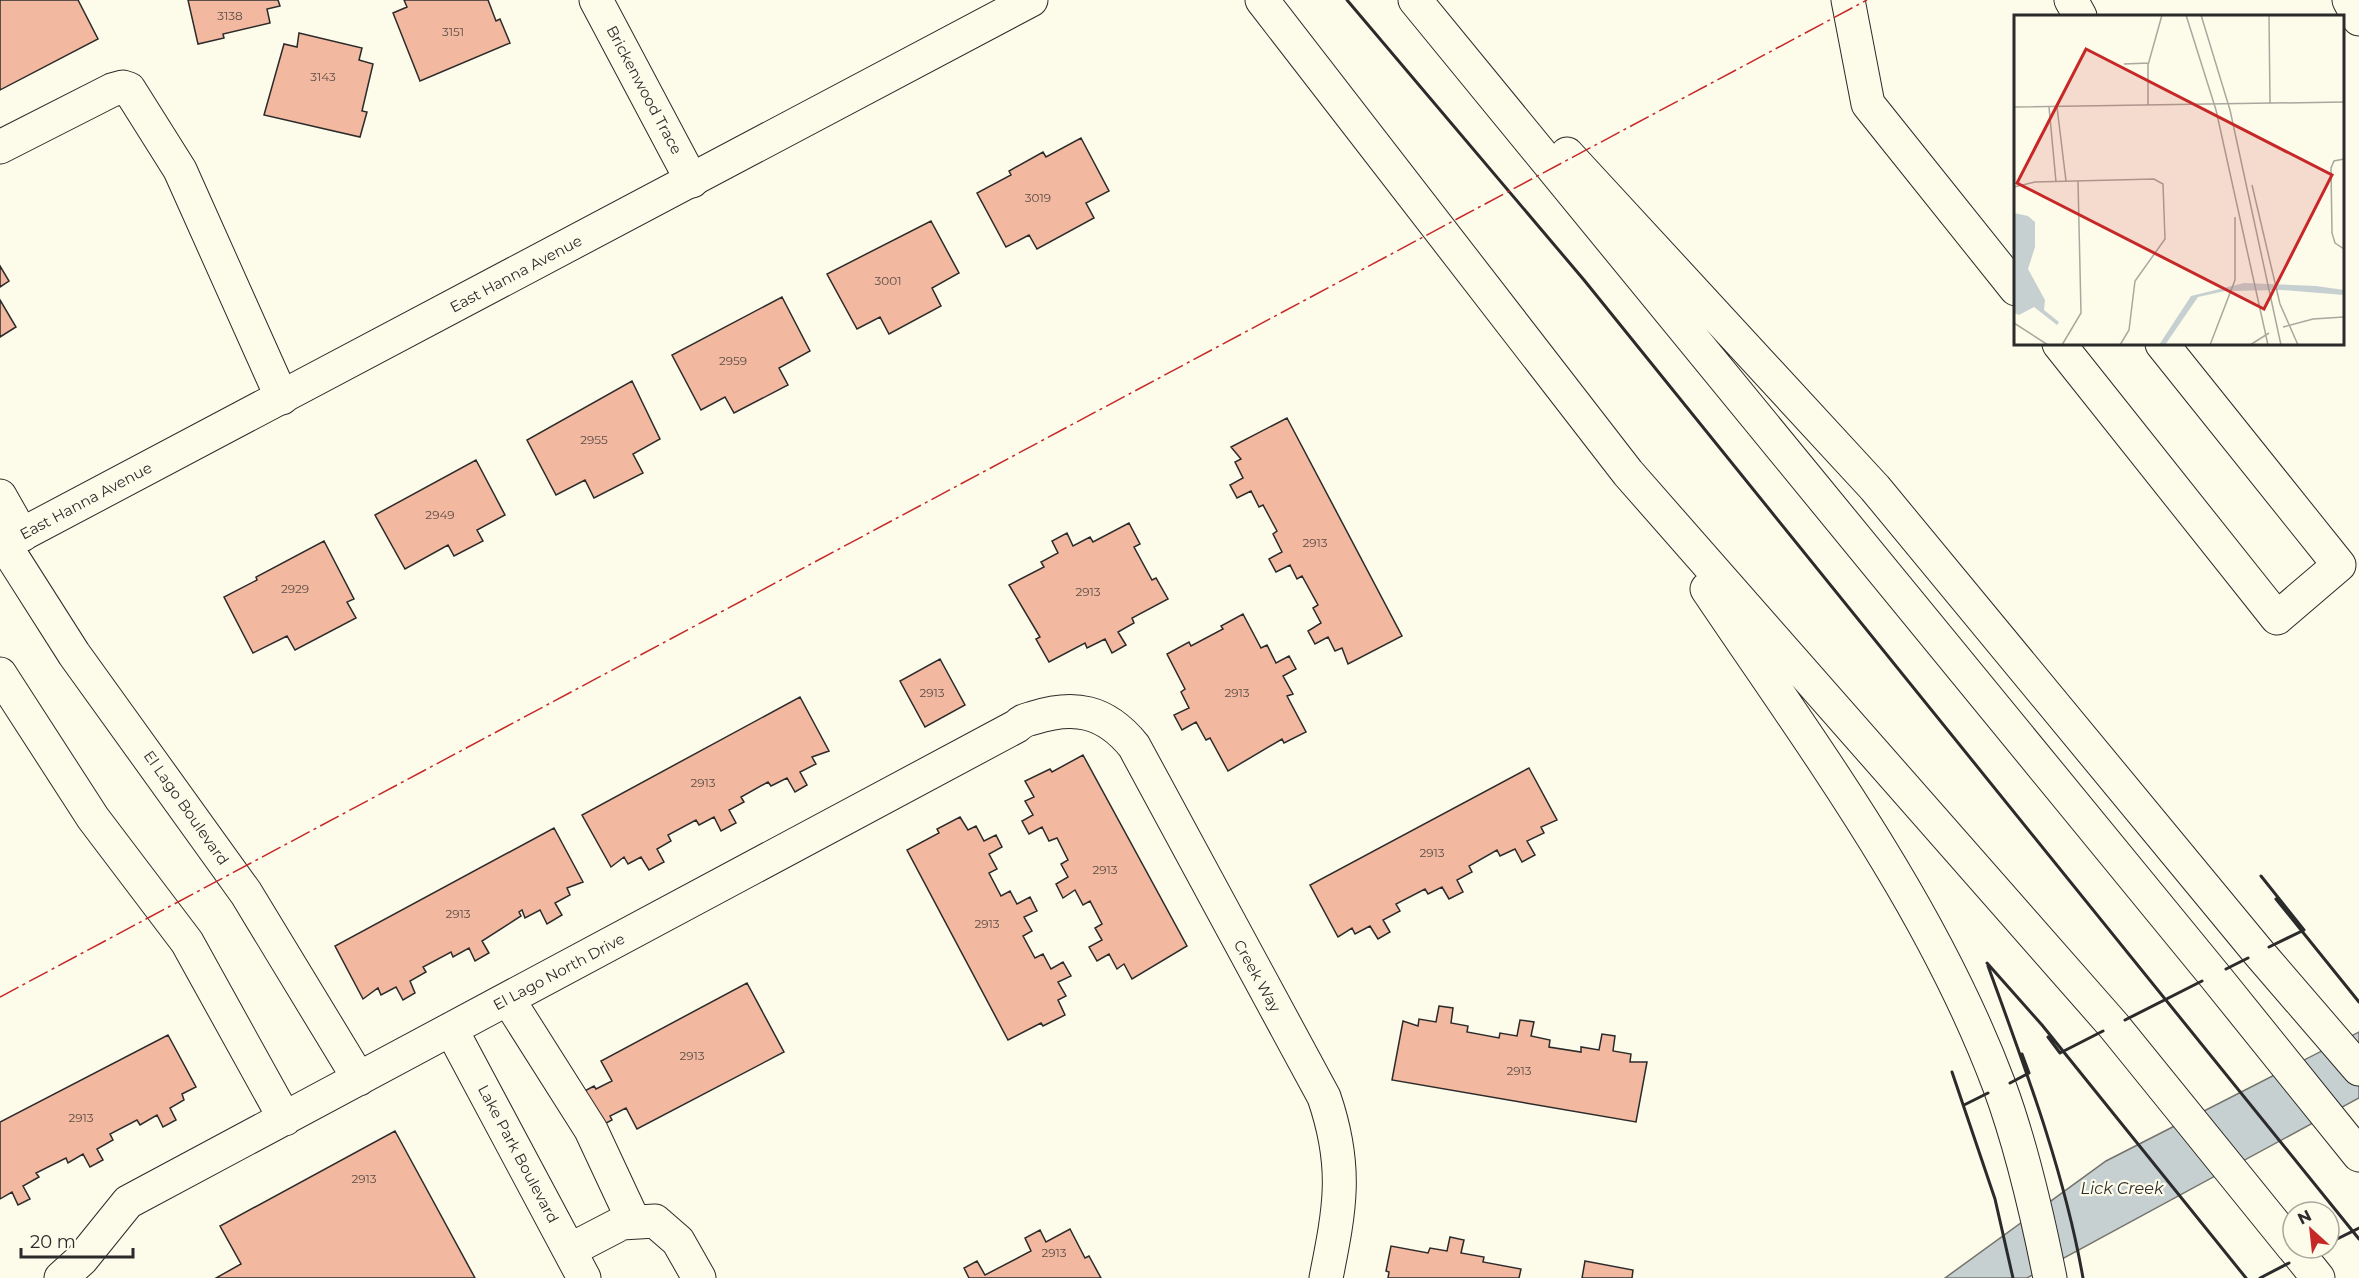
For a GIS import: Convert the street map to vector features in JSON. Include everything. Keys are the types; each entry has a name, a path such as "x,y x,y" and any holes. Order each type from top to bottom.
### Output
{"main road":[{"name":"Brickenwood Trace","path":"596,0 692,181"},
{"name":"East Hanna Avenue","path":"9,542 1031,0"},
{"path":"1262,0 1628,473 2114,1026 2281,1231"},
{"path":"1414,0 2359,1155"},
{"path":"1425,0 1875,488 2259,952 2359,1069"},
{"path":"1848,0 1868,104 2014,286"},
{"path":"2071,0 2079,15"},
{"path":"2349,0 2359,20"},
{"path":"0,147 112,90 123,87 129,89 180,170 282,398"},
{"path":"2060,345 2277,618 2339,565 2163,345"},
{"path":"1628,473 1886,855 1952,976 2000,1087 2041,1229 2050,1278"},
{"name":"El Lago Boulevard","path":"0,496 9,542 74,654 246,893 359,1079"},
{"path":"0,674 93,818 187,942 285,1119"},
{"name":"El Lago North Drive","path":"61,1278 82,1259 128,1202 817,834 1017,726 1023,720 1061,710 1083,711"},
{"name":"Creek Way","path":"1083,711 1113,725 1134,746 1324,1097 1336,1135 1341,1180 1339,1212 1326,1278"},
{"path":"508,999 591,1130 634,1222"},
{"name":"Lake Park Boulevard","path":"451,1029 577,1264"},
{"path":"577,1264 622,1223 655,1221 678,1241 699,1278"}],"water":[{"name":"Lick Creek","path":"2359,1032 2359,1098 2027,1278 1945,1278 2106,1161"}],"building":[{"path":"0,0 78,0 98,39 0,90"},
{"path":"188,0 278,0 280,6 267,9 270,23 223,34 224,38 198,44"},
{"path":"404,0 488,0 496,21 500,19 510,43 420,81 393,13 407,7"},
{"path":"299,33 362,48 359,60 373,64 362,111 367,112 360,137 264,115 284,44 297,47"},
{"path":"1081,138 1109,191 1086,203 1094,218 1037,249 1029,235 1006,247 977,193 1011,175 1009,171 1043,152 1046,157"},
{"path":"931,221 959,273 932,288 941,306 889,334 880,317 857,329 827,274"},
{"path":"0,266 9,281 0,287"},
{"path":"782,297 810,351 779,368 788,385 734,413 725,397 701,410 672,355"},
{"path":"0,300 16,327 0,337"},
{"path":"632,381 660,439 633,454 643,473 594,498 585,480 556,495 527,440"},
{"path":"1287,418 1402,636 1348,664 1342,648 1335,651 1328,637 1315,644 1308,631 1321,623 1313,608 1318,605 1302,576 1297,579 1290,565 1276,572 1269,559 1282,552 1273,534 1277,531 1263,505 1259,507 1251,491 1237,498 1230,485 1243,478 1235,462 1241,459 1231,447"},
{"path":"476,460 505,515 477,530 483,541 454,556 448,545 405,569 375,515"},
{"path":"1129,523 1140,544 1134,547 1152,580 1156,578 1168,599 1132,618 1134,623 1118,632 1126,645 1112,653 1105,639 1087,648 1085,643 1049,662 1036,639 1040,637 1009,585 1044,567 1041,562 1058,553 1052,541 1067,533 1073,546 1090,537 1093,542"},
{"path":"324,541 354,599 347,602 356,618 295,650 287,636 253,653 224,597 257,580 256,577"},
{"path":"1243,614 1261,648 1267,645 1276,663 1289,656 1296,669 1283,676 1293,694 1287,696 1306,732 1284,743 1282,739 1228,771 1210,738 1206,740 1196,722 1182,730 1174,715 1189,708 1181,692 1185,689 1167,654 1189,642 1191,646 1223,629 1221,626"},
{"path":"940,659 965,705 925,727 900,681"},
{"path":"800,697 829,751 812,757 816,764 800,772 807,785 795,792 787,778 771,786 768,782 741,797 744,802 729,810 736,823 721,831 714,817 699,825 696,820 668,835 671,841 657,849 664,862 649,870 641,857 628,864 624,857 611,867 582,815"},
{"path":"1083,755 1187,946 1132,979 1124,964 1117,969 1109,954 1097,961 1089,947 1102,940 1095,928 1102,924 1090,901 1083,905 1075,890 1063,898 1056,884 1068,877 1061,864 1068,860 1057,838 1049,841 1042,827 1029,834 1022,821 1033,815 1025,801 1034,797 1025,781 1050,769 1052,772"},
{"path":"1529,768 1557,820 1541,827 1544,833 1527,841 1535,855 1522,862 1515,849 1500,856 1497,850 1469,866 1472,872 1457,880 1463,892 1449,899 1442,887 1428,894 1425,889 1396,904 1400,911 1383,920 1390,932 1378,939 1370,926 1355,934 1352,928 1338,937 1310,885"},
{"path":"960,817 968,830 976,826 984,841 996,835 1002,847 989,854 997,869 989,873 1001,896 1010,891 1017,904 1030,897 1037,911 1024,917 1032,931 1023,936 1035,958 1043,954 1051,969 1063,962 1071,976 1058,982 1066,996 1058,1000 1065,1015 1043,1026 1041,1023 1008,1040 907,850 939,833 937,829"},
{"path":"554,828 583,882 567,888 570,895 555,903 562,915 547,924 540,910 525,918 522,910 519,912 521,916 482,941 489,953 475,961 469,948 453,957 451,952 423,967 426,972 410,981 415,993 403,1000 396,987 381,995 378,988 363,999 335,946"},
{"path":"747,983 784,1052 637,1129 626,1108 610,1116 612,1120 580,1137 562,1103 594,1086 596,1089 612,1081 601,1061"},
{"path":"1439,1006 1453,1008 1451,1023 1468,1026 1467,1032 1499,1038 1500,1033 1517,1036 1520,1020 1534,1022 1531,1036 1550,1040 1549,1047 1581,1052 1581,1047 1599,1050 1602,1034 1615,1036 1613,1051 1631,1054 1630,1062 1647,1062 1636,1122 1392,1080 1403,1021 1418,1026 1419,1019 1436,1022"},
{"path":"168,1035 196,1087 182,1094 184,1100 170,1108 176,1120 163,1127 157,1115 140,1125 137,1120 110,1134 113,1140 97,1149 103,1160 90,1167 83,1154 68,1163 66,1158 36,1173 39,1177 23,1186 30,1199 18,1205 12,1192 0,1199 0,1122"},
{"path":"395,1131 475,1278 216,1278 241,1264 220,1226"},
{"path":"1070,1229 1085,1258 1089,1256 1101,1278 969,1278 964,1268 977,1261 985,1275 1031,1251 1025,1238 1040,1230 1046,1242"},
{"path":"1450,1237 1464,1240 1461,1253 1484,1257 1483,1262 1521,1269 1519,1278 1388,1278 1389,1272 1386,1271 1391,1246 1428,1253 1430,1248 1447,1251"},
{"path":"1585,1261 1633,1270 1632,1278 1582,1278"}],"wall":[{"path":"1347,0 1584,280 2359,1239"},
{"path":"2261,876 2304,930 2269,947"},
{"path":"2276,899 2359,1002"},
{"path":"2226,969 2248,958"},
{"path":"1987,963 2042,1025 2246,1278"},
{"path":"1988,966 2054,1159 2083,1278"},
{"path":"2125,1020 2202,981"},
{"path":"2048,1037 2060,1053 2103,1031"},
{"path":"2010,1083 2029,1073 2022,1054"},
{"path":"1952,1072 1995,1199 2013,1278"},
{"path":"1964,1105 1988,1093"},
{"path":"2341,1237 2359,1228"},
{"path":"2260,1278 2289,1263"}],"power":[{"path":"0,997 1867,0"}]}
